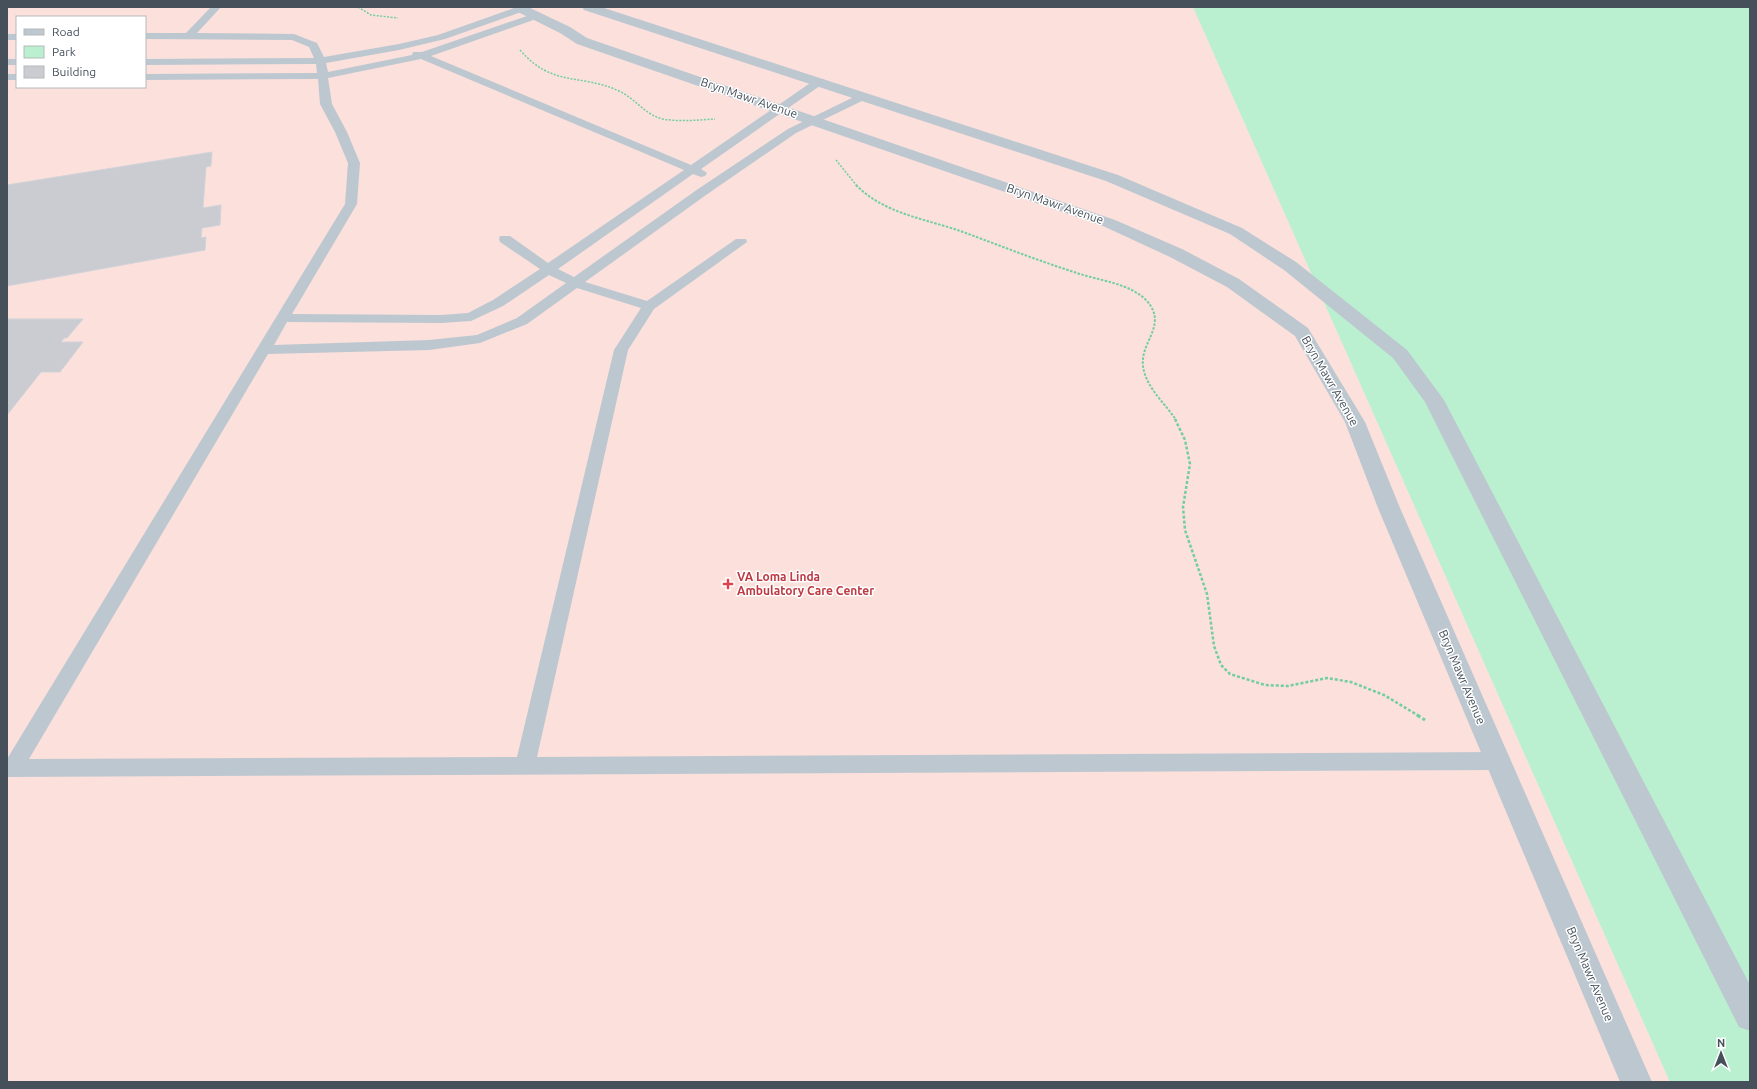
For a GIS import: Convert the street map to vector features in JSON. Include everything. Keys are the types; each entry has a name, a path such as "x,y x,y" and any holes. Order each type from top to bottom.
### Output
{"street":[{"path":"588,7 1112,178 1236,231 1290,266 1400,354 1434,400 1750,1016"},
{"name":"Bryn Mawr Avenue","path":"520,8 565,30 582,42 1109,223 1176,253 1233,283 1302,332 1355,422 1389,508 1636,1082"}],"lane":[{"path":"189,36 216,7"},
{"path":"146,62 321,61 399,47 441,37 520,8"},
{"path":"146,77 323,76 421,56 536,16"},
{"path":"10,768 283,318 350,204 354,163 342,132 326,104 321,61 313,45 294,37 146,36"},
{"path":"399,47 719,180"},
{"path":"283,318 441,319 471,317 498,303 820,82"},
{"path":"263,350 429,345 480,339 522,321 719,180 792,131 862,97"},
{"path":"505,239 548,269 575,284 649,306"},
{"path":"525,765 621,350 649,306 741,242"},
{"path":"10,768 1498,761"}],"path":[{"path":"519,44 521,50 535,66 547,73 562,78 606,85 616,89 656,117 673,120 719,119"},
{"path":"831,154 853,184 876,202 905,214 1074,272 1120,286 1136,292 1146,300 1154,309 1156,319 1154,332 1144,351 1142,363 1144,373 1177,422 1186,443 1190,466 1184,499 1183,520 1186,534 1207,596 1216,654 1227,672 1250,683 1273,687 1297,685 1316,679 1338,679 1378,691 1425,720"}],"shaded area":[{"name":"VA Loma Linda Ambulatory Care Center","path":"7,7 1193,7 1670,1082 7,1082"}],"green space":[{"path":"1193,7 1750,7 1750,1082 1670,1082"}],"building":[{"path":"212,152 211,166 206,167 203,208 221,205 220,225 202,228 201,238 206,237 205,250 7,286 7,185"},
{"path":"7,319 83,319 67,338 64,338 61,342 83,342 60,372 41,372 7,415"}],"place":[{"name":"VA Loma Linda Ambulatory Care Center","path":"728,584"}]}
